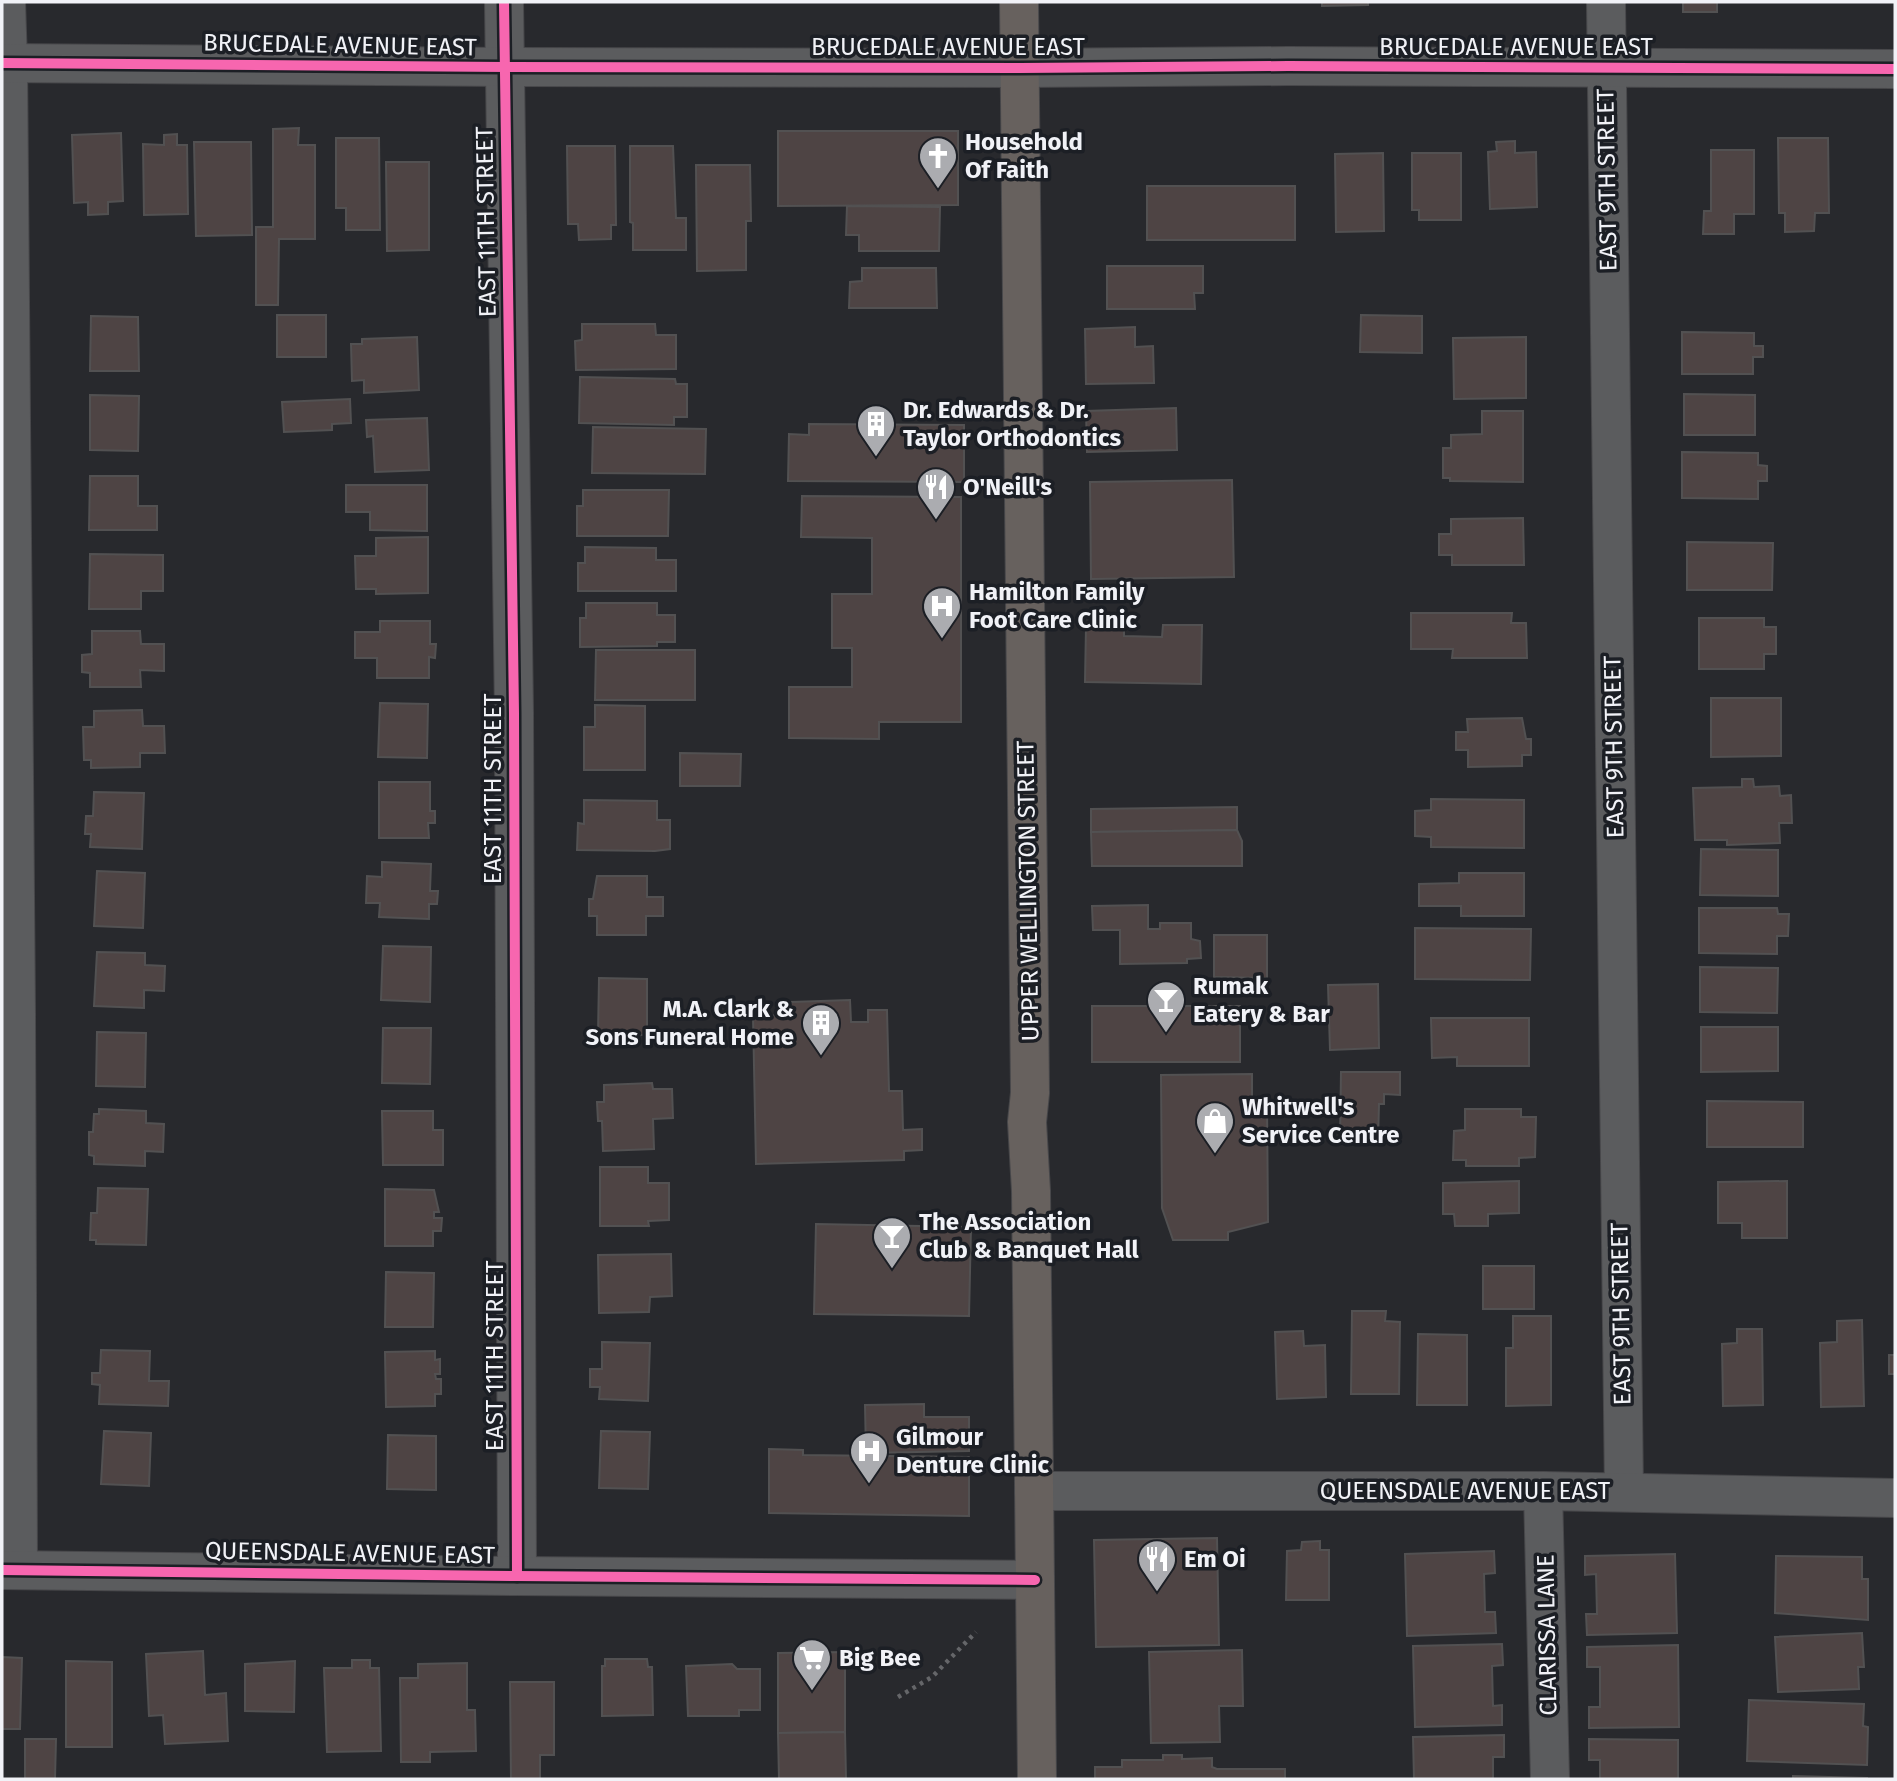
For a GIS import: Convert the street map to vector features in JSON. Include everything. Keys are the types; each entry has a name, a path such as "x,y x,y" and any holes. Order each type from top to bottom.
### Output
{"main road":[{"name":"UPPER WELLINGTON STREET","path":"1019,2 1030,1093 1027,1122 1031,1191 1037,1779"}],"street":[{"path":"6,2 16,1014 10,1570"},
{"name":"EAST 11TH STREET","path":"503,2 514,713 517,1576"},
{"name":"EAST 9TH STREET","path":"1606,2 1624,1492"},
{"name":"BRUCEDALE AVENUE EAST","path":"5,63 505,67 1288,66 1895,69"},
{"name":"QUEENSDALE AVENUE EAST","path":"1034,1491 1543,1491 1895,1498"},
{"name":"CLARISSA LANE","path":"1543,1491 1550,1779"},
{"name":"QUEENSDALE AVENUE EAST","path":"10,1570 1035,1580"}],"path":[{"path":"898,1697 932,1677 976,1632"}],"building":[{"path":"1322,2 1368,2 1368,5 1322,6"},
{"path":"1683,2 1717,2 1717,12 1683,12"},
{"path":"299,128 298,145 315,145 315,239 279,239 278,305 256,305 256,227 273,227 273,129"},
{"path":"778,131 958,131 958,205 778,206"},
{"path":"121,133 123,201 108,202 108,214 88,215 88,202 74,203 72,135"},
{"path":"177,134 177,145 187,145 188,214 144,215 143,144 164,145 164,135"},
{"path":"336,138 379,138 380,230 346,230 346,208 336,208"},
{"path":"1778,138 1828,138 1829,213 1815,213 1814,231 1785,232 1785,213 1779,213"},
{"path":"1515,141 1515,153 1536,152 1537,207 1490,209 1488,152 1497,151 1496,142"},
{"path":"194,142 251,142 252,235 196,236"},
{"path":"567,146 615,146 616,225 611,225 611,239 579,240 578,224 568,224"},
{"path":"630,146 673,146 676,218 686,218 686,250 633,250 633,223 630,222"},
{"path":"1711,150 1754,150 1754,214 1734,214 1734,234 1703,234 1704,211 1711,211"},
{"path":"1383,153 1384,231 1336,232 1335,154"},
{"path":"1412,153 1461,153 1461,220 1419,220 1419,210 1412,210"},
{"path":"386,162 429,162 429,250 387,251"},
{"path":"696,165 750,165 751,221 746,221 746,270 697,271"},
{"path":"1147,186 1295,186 1295,240 1147,240"},
{"path":"847,206 940,207 939,251 859,251 859,235 846,235"},
{"path":"1107,266 1203,266 1203,293 1194,293 1195,309 1107,309"},
{"path":"862,268 936,268 937,308 849,308 850,282 862,281"},
{"path":"277,315 326,315 326,357 277,357"},
{"path":"1361,315 1422,316 1422,353 1360,352"},
{"path":"91,316 138,317 139,371 90,371"},
{"path":"582,324 655,324 656,335 676,335 676,369 576,370 575,341 582,340"},
{"path":"1135,327 1135,347 1153,346 1154,383 1086,384 1085,329"},
{"path":"1682,332 1754,333 1754,346 1763,346 1763,357 1753,357 1753,374 1682,374"},
{"path":"417,337 419,390 364,393 364,380 352,381 351,344 362,344 362,339"},
{"path":"1526,337 1526,398 1454,399 1453,338"},
{"path":"580,377 675,379 676,384 687,384 687,417 674,417 674,425 579,423"},
{"path":"1684,394 1755,395 1755,435 1684,435"},
{"path":"90,395 139,396 138,451 90,450"},
{"path":"350,399 351,423 332,424 332,430 284,432 282,402"},
{"path":"1176,408 1177,450 1087,452 1086,411"},
{"path":"1482,411 1523,411 1523,482 1450,481 1450,478 1443,478 1443,448 1451,448 1451,435 1482,434"},
{"path":"427,418 429,470 375,472 373,436 367,437 366,420"},
{"name":"Dr. Edwards & Dr. Taylor Orthodontics","path":"809,424 964,425 964,482 788,481 789,434 809,435"},
{"path":"593,427 706,429 705,474 592,473"},
{"path":"1682,452 1758,453 1758,465 1767,466 1767,481 1758,481 1758,499 1682,498"},
{"path":"90,476 138,476 138,506 157,506 157,530 89,530"},
{"path":"1232,480 1234,577 1091,579 1090,482"},
{"path":"346,485 427,485 427,531 370,530 370,512 346,512"},
{"path":"583,490 669,490 668,536 577,536 577,506 583,506"},
{"path":"802,496 961,497 961,722 879,722 879,739 789,738 789,687 852,687 852,648 832,648 832,594 872,594 872,538 801,537"},
{"path":"1523,518 1524,565 1452,565 1452,555 1439,555 1439,534 1451,534 1451,519"},
{"path":"428,537 428,593 376,594 376,589 356,589 355,556 376,556 376,538"},
{"path":"1687,542 1773,543 1772,590 1687,590"},
{"path":"585,547 656,548 656,560 676,560 676,591 578,591 578,563 585,563"},
{"path":"90,554 163,555 163,591 141,591 141,609 89,609"},
{"path":"586,603 657,603 657,615 675,615 675,642 657,642 657,646 580,647 580,618 586,618"},
{"path":"1411,613 1512,613 1511,623 1526,623 1527,658 1452,658 1453,649 1411,649"},
{"path":"1699,618 1764,618 1764,627 1776,627 1776,654 1764,654 1764,669 1699,669"},
{"path":"380,621 430,621 430,644 436,644 435,658 429,657 429,678 377,678 377,658 355,658 355,632 380,632"},
{"path":"1163,625 1202,625 1201,684 1085,682 1086,627 1124,628 1124,636 1162,637"},
{"path":"92,631 140,631 141,644 164,644 164,671 140,670 141,687 90,687 90,673 82,672 82,655 92,654"},
{"path":"596,650 695,650 695,700 595,700"},
{"path":"1711,698 1781,698 1781,756 1711,757"},
{"path":"380,703 428,704 427,758 378,757"},
{"path":"595,705 645,706 645,770 584,770 584,727 595,727"},
{"path":"142,710 143,726 164,726 165,753 140,753 140,767 91,768 91,760 84,760 83,727 94,727 94,711"},
{"path":"1522,718 1526,739 1531,739 1531,755 1522,755 1522,766 1468,767 1468,750 1456,750 1456,732 1468,732 1467,719"},
{"path":"680,753 741,754 740,786 680,786"},
{"path":"1742,779 1753,779 1754,787 1779,786 1780,796 1791,795 1792,823 1779,823 1780,843 1727,845 1727,840 1695,840 1693,788 1742,787"},
{"path":"379,782 430,782 430,811 435,811 435,823 428,823 429,838 379,838"},
{"path":"94,792 144,793 142,849 90,847 91,834 85,834 86,816 93,816"},
{"path":"1431,799 1524,800 1524,848 1431,847 1431,837 1415,836 1415,811 1431,810"},
{"path":"584,800 657,801 657,820 670,820 670,849 577,850 578,823 584,824"},
{"path":"1237,807 1237,830 1091,832 1091,809"},
{"path":"1237,830 1242,841 1242,866 1092,866 1091,832"},
{"path":"1701,849 1778,850 1778,896 1700,895"},
{"path":"382,862 431,864 430,891 438,891 437,904 429,904 429,919 379,917 380,903 366,903 367,876 382,877"},
{"path":"97,871 145,873 143,928 94,926"},
{"path":"1459,873 1524,873 1524,916 1461,916 1461,906 1419,906 1419,884 1459,883"},
{"path":"597,876 647,876 647,897 663,897 663,916 646,916 646,935 597,935 597,916 589,916 589,899 593,899"},
{"path":"1148,905 1148,929 1160,929 1160,923 1191,923 1191,939 1200,941 1201,958 1187,959 1187,963 1120,964 1120,930 1093,930 1092,906"},
{"path":"1699,908 1777,908 1778,914 1789,914 1788,936 1777,936 1777,954 1699,953"},
{"path":"1415,928 1531,929 1530,980 1415,979"},
{"path":"1214,935 1267,935 1267,978 1214,977"},
{"path":"383,946 431,947 430,1002 381,1000"},
{"path":"97,952 145,953 145,965 165,966 164,991 144,990 144,1008 94,1006"},
{"path":"1700,967 1778,968 1777,1013 1700,1012"},
{"path":"599,978 647,979 647,1035 598,1034"},
{"path":"1378,984 1379,1048 1330,1050 1328,985"},
{"name":"M.A. Clark & Sons Funeral Home","path":"850,1000 851,1022 868,1022 868,1010 887,1010 889,1091 902,1091 903,1130 922,1129 922,1150 904,1151 904,1160 756,1164 753,1016 791,1015 791,1002"},
{"name":"Rumak Eatery & Bar","path":"1092,1006 1240,1006 1240,1062 1092,1062"},
{"path":"1431,1018 1529,1018 1529,1066 1457,1066 1457,1057 1432,1058"},
{"path":"1701,1027 1778,1027 1778,1071 1701,1072"},
{"path":"383,1028 431,1028 430,1084 382,1083"},
{"path":"97,1032 146,1033 145,1087 96,1086"},
{"path":"1341,1072 1400,1072 1400,1095 1384,1094 1384,1104 1379,1104 1378,1143 1340,1143"},
{"name":"Whitwell's Service Centre","path":"1252,1074 1252,1102 1267,1102 1268,1222 1228,1232 1228,1240 1173,1240 1162,1208 1161,1075"},
{"path":"652,1083 653,1089 672,1089 673,1118 653,1119 654,1149 603,1151 602,1121 598,1121 597,1102 604,1102 604,1085"},
{"path":"1707,1101 1803,1102 1803,1147 1707,1147"},
{"path":"99,1109 146,1111 146,1123 164,1124 163,1152 145,1151 145,1166 94,1164 94,1156 89,1155 89,1132 93,1132 94,1114 99,1114"},
{"path":"1465,1109 1521,1109 1521,1117 1536,1117 1535,1157 1519,1158 1519,1166 1466,1166 1466,1160 1453,1160 1454,1131 1465,1130"},
{"path":"382,1111 433,1111 433,1130 443,1130 443,1165 383,1165"},
{"path":"600,1167 648,1167 648,1183 669,1183 669,1220 648,1221 649,1226 600,1226"},
{"path":"1519,1181 1519,1213 1488,1214 1488,1226 1455,1226 1454,1214 1443,1214 1443,1183"},
{"path":"1787,1181 1787,1238 1742,1238 1742,1223 1718,1223 1718,1182"},
{"path":"98,1188 148,1189 146,1245 96,1244 96,1240 90,1240 91,1213 97,1213"},
{"path":"385,1189 434,1190 439,1212 434,1212 434,1218 442,1218 441,1231 433,1231 433,1246 385,1246"},
{"name":"The Association Club & Banquet Hall","path":"816,1224 971,1227 969,1316 814,1314"},
{"path":"671,1254 672,1296 650,1297 649,1312 599,1313 598,1255"},
{"path":"1483,1266 1534,1266 1534,1309 1483,1309"},
{"path":"386,1272 434,1273 433,1327 385,1327"},
{"path":"1352,1311 1386,1311 1385,1321 1400,1322 1399,1394 1351,1394"},
{"path":"1513,1316 1551,1316 1551,1405 1506,1406 1506,1348 1513,1348"},
{"path":"1862,1320 1864,1406 1821,1407 1820,1343 1837,1342 1837,1321"},
{"path":"1737,1329 1762,1329 1763,1405 1723,1406 1722,1344 1737,1343"},
{"path":"1303,1331 1304,1346 1325,1345 1326,1397 1277,1399 1275,1332"},
{"path":"1418,1334 1467,1335 1467,1405 1417,1405"},
{"path":"602,1342 650,1343 648,1401 599,1399 600,1387 590,1387 590,1369 602,1369"},
{"path":"101,1350 150,1351 149,1381 169,1381 168,1406 99,1404 100,1385 92,1384 92,1373 100,1373"},
{"path":"435,1351 435,1360 440,1359 440,1374 435,1374 436,1379 441,1379 441,1394 435,1394 435,1406 386,1407 385,1352"},
{"path":"1889,1355 1895,1355 1895,1374 1889,1374"},
{"path":"924,1404 924,1417 969,1417 969,1451 866,1453 865,1405"},
{"path":"104,1431 151,1433 149,1486 101,1484"},
{"path":"601,1431 650,1432 648,1489 599,1488"},
{"path":"388,1435 436,1436 436,1490 387,1489"},
{"name":"Gilmour Denture Clinic","path":"769,1449 803,1450 803,1455 969,1457 969,1516 769,1513"},
{"name":"Em Oi","path":"1217,1538 1219,1645 1096,1647 1094,1540"},
{"path":"1320,1541 1320,1550 1329,1550 1329,1600 1286,1600 1287,1551 1301,1550 1302,1542"},
{"path":"1494,1551 1495,1573 1484,1574 1485,1612 1495,1612 1496,1633 1407,1636 1405,1554"},
{"path":"1675,1554 1677,1633 1587,1635 1586,1614 1597,1614 1596,1574 1585,1575 1585,1556"},
{"path":"1776,1556 1862,1557 1862,1579 1868,1579 1868,1620 1775,1613"},
{"path":"1862,1633 1864,1667 1858,1667 1859,1689 1778,1692 1775,1637"},
{"path":"1502,1644 1503,1665 1492,1666 1493,1706 1502,1705 1502,1725 1415,1727 1413,1646"},
{"path":"1678,1645 1679,1727 1589,1728 1589,1707 1600,1707 1600,1667 1587,1667 1587,1647"},
{"path":"1242,1650 1243,1706 1219,1706 1220,1742 1151,1743 1149,1652"},
{"path":"203,1651 205,1695 226,1693 228,1741 165,1744 163,1715 149,1716 146,1654"},
{"name":"Big Bee","path":"845,1652 845,1732 778,1733 778,1653"},
{"path":"2,1657 22,1658 20,1729 2,1729"},
{"path":"605,1659 647,1659 648,1667 652,1667 653,1715 602,1716 602,1666 605,1666"},
{"path":"352,1660 370,1660 370,1668 379,1668 381,1751 327,1752 324,1668 352,1668"},
{"path":"66,1661 112,1662 112,1747 66,1747"},
{"path":"295,1661 294,1712 245,1711 245,1664"},
{"path":"467,1663 467,1710 475,1710 476,1751 430,1752 430,1762 401,1762 400,1678 418,1678 418,1664"},
{"path":"732,1664 737,1669 760,1669 760,1710 739,1710 739,1716 688,1716 686,1666"},
{"path":"510,1682 554,1682 554,1755 540,1755 540,1779 511,1779"},
{"path":"1749,1700 1864,1704 1863,1726 1868,1727 1867,1765 1747,1761"},
{"path":"845,1732 846,1779 779,1779 778,1733"},
{"path":"1504,1735 1504,1757 1493,1757 1493,1779 1414,1779 1413,1737"},
{"path":"25,1739 56,1739 55,1779 25,1779"},
{"path":"1589,1739 1678,1740 1678,1779 1600,1779 1600,1760 1589,1760"},
{"path":"1163,1755 1182,1755 1182,1759 1212,1758 1212,1767 1217,1769 1285,1769 1285,1779 1095,1779 1095,1767 1122,1767 1122,1760 1163,1760"},
{"path":"1793,1776 1867,1778 1867,1779 1793,1779"}],"cycle path":[{"path":"504,2 514,713 517,1576"},
{"path":"2,63 505,67 1288,66 1895,69"},
{"path":"2,1570 1035,1580"}],"place":[{"name":"Household Of Faith","path":"938,190"},
{"name":"Dr. Edwards & Dr. Taylor Orthodontics","path":"876,458"},
{"name":"O'Neill's","path":"936,521"},
{"name":"Hamilton Family Foot Care Clinic","path":"942,640"},
{"name":"Rumak Eatery & Bar","path":"1166,1034"},
{"name":"M.A. Clark & Sons Funeral Home","path":"821,1057"},
{"name":"Whitwell's Service Centre","path":"1215,1155"},
{"name":"The Association Club & Banquet Hall","path":"892,1270"},
{"name":"Gilmour Denture Clinic","path":"869,1485"},
{"name":"Em Oi","path":"1157,1593"},
{"name":"Big Bee","path":"812,1692"}]}
